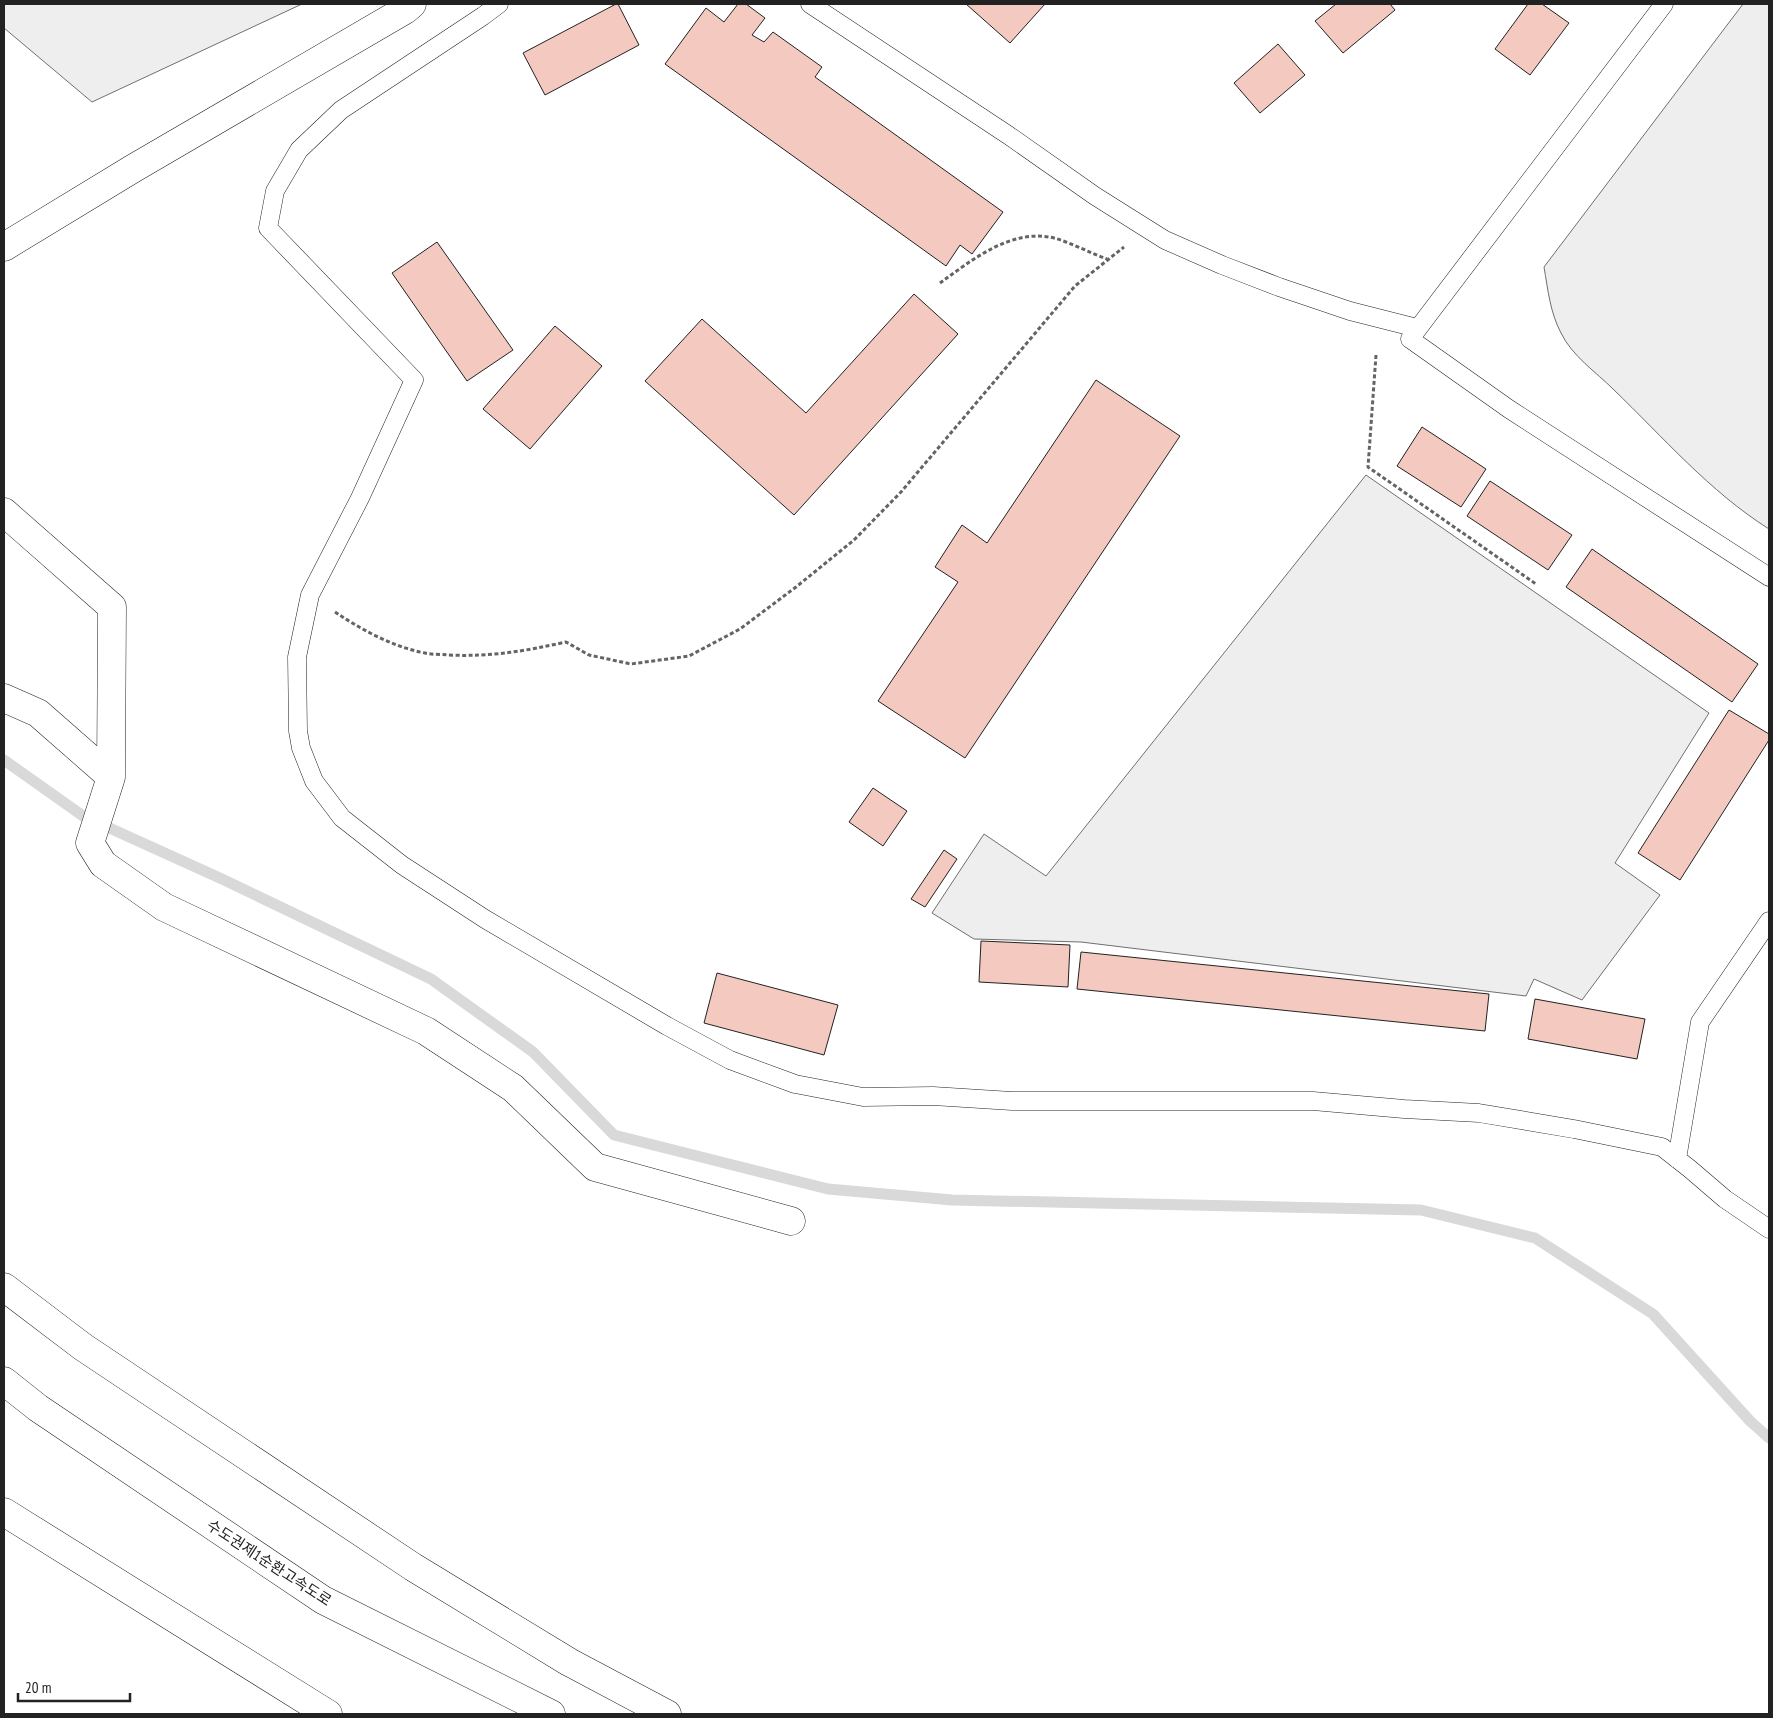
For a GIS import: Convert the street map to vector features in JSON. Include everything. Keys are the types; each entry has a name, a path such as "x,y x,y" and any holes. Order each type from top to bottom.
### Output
{"main road":[{"path":"4,247 412,4"},
{"path":"4,512 112,607 108,786 90,843 103,864 164,907 426,1031 513,1088 596,1166 791,1220"},
{"path":"4,698 38,714 108,786"},
{"path":"4,1287 83,1347 413,1567 569,1662 667,1714"},
{"name":"수도권제1순환고속도로","path":"4,1381 38,1408 323,1600 551,1714"},
{"path":"4,1512 328,1714"}],"lane":[{"path":"498,4 483,16 341,110 299,150 275,191 268,228 414,380 360,498 310,595 297,656 298,731 301,748 314,780 342,818 402,865 485,919 667,1026 730,1060 795,1084 863,1097 933,1096 1012,1101 1313,1101 1479,1113 1574,1129 1662,1147 1725,1200 1769,1229"},
{"path":"810,4 1000,130 1095,196 1165,240 1270,284 1350,311 1418,328"},
{"path":"1664,4 1410,339 1509,409 1769,577"},
{"path":"1677,1159 1700,1022 1769,921"}],"path":[{"path":"310,595 376,636 425,653 475,656 522,652 566,642 589,655 631,664 689,656 740,629 854,540 901,492 1075,286 1148,229"},
{"path":"940,283 969,262 1002,244 1028,236 1053,238 1108,260"},
{"path":"1376,355 1368,467 1536,584"}],"shaded area":[{"path":"4,4 302,4 92,102 4,28"},
{"path":"1743,4 1769,4 1769,529 1726,498 1707,481 1571,349 1554,317 1544,267"},
{"path":"1366,475 1709,713 1615,863 1660,895 1582,1000 1534,979 1526,996 1081,942 974,939 932,913 984,834 1046,876"}],"building":[{"path":"618,4 639,45 545,95 523,53"},
{"path":"738,4 746,4 765,18 752,35 764,42 773,32 822,67 815,77 1003,212 972,254 960,245 946,266 665,64 706,8 724,22"},
{"path":"966,4 1045,4 1010,43"},
{"path":"1336,4 1390,4 1395,10 1343,53 1315,21"},
{"path":"1528,4 1542,4 1569,23 1530,75 1495,49"},
{"path":"1278,44 1305,75 1260,113 1234,83"},
{"path":"437,242 513,350 467,381 392,273"},
{"path":"914,294 958,334 794,515 645,381 702,319 806,413"},
{"path":"555,326 602,366 530,449 483,409"},
{"path":"1096,380 1180,436 965,758 878,701 958,582 935,567 962,525 987,543"},
{"path":"1422,427 1486,469 1461,507 1397,466"},
{"path":"1490,481 1572,535 1548,570 1467,516"},
{"path":"1592,549 1758,664 1732,702 1566,587"},
{"path":"1729,710 1769,734 1769,740 1680,880 1638,853"},
{"path":"873,788 907,811 883,846 849,822"},
{"path":"944,850 957,859 925,907 911,899"},
{"path":"981,941 1070,945 1068,987 979,982"},
{"path":"1081,952 1489,994 1485,1031 1077,989"},
{"path":"717,973 838,1005 824,1055 704,1023"},
{"path":"1535,999 1645,1019 1637,1059 1528,1039"}],"waterway":[{"path":"4,760 83,816 222,879 431,979 533,1052 614,1135 828,1189 952,1200 1421,1210 1535,1238 1653,1314 1750,1421 1769,1438"}]}
